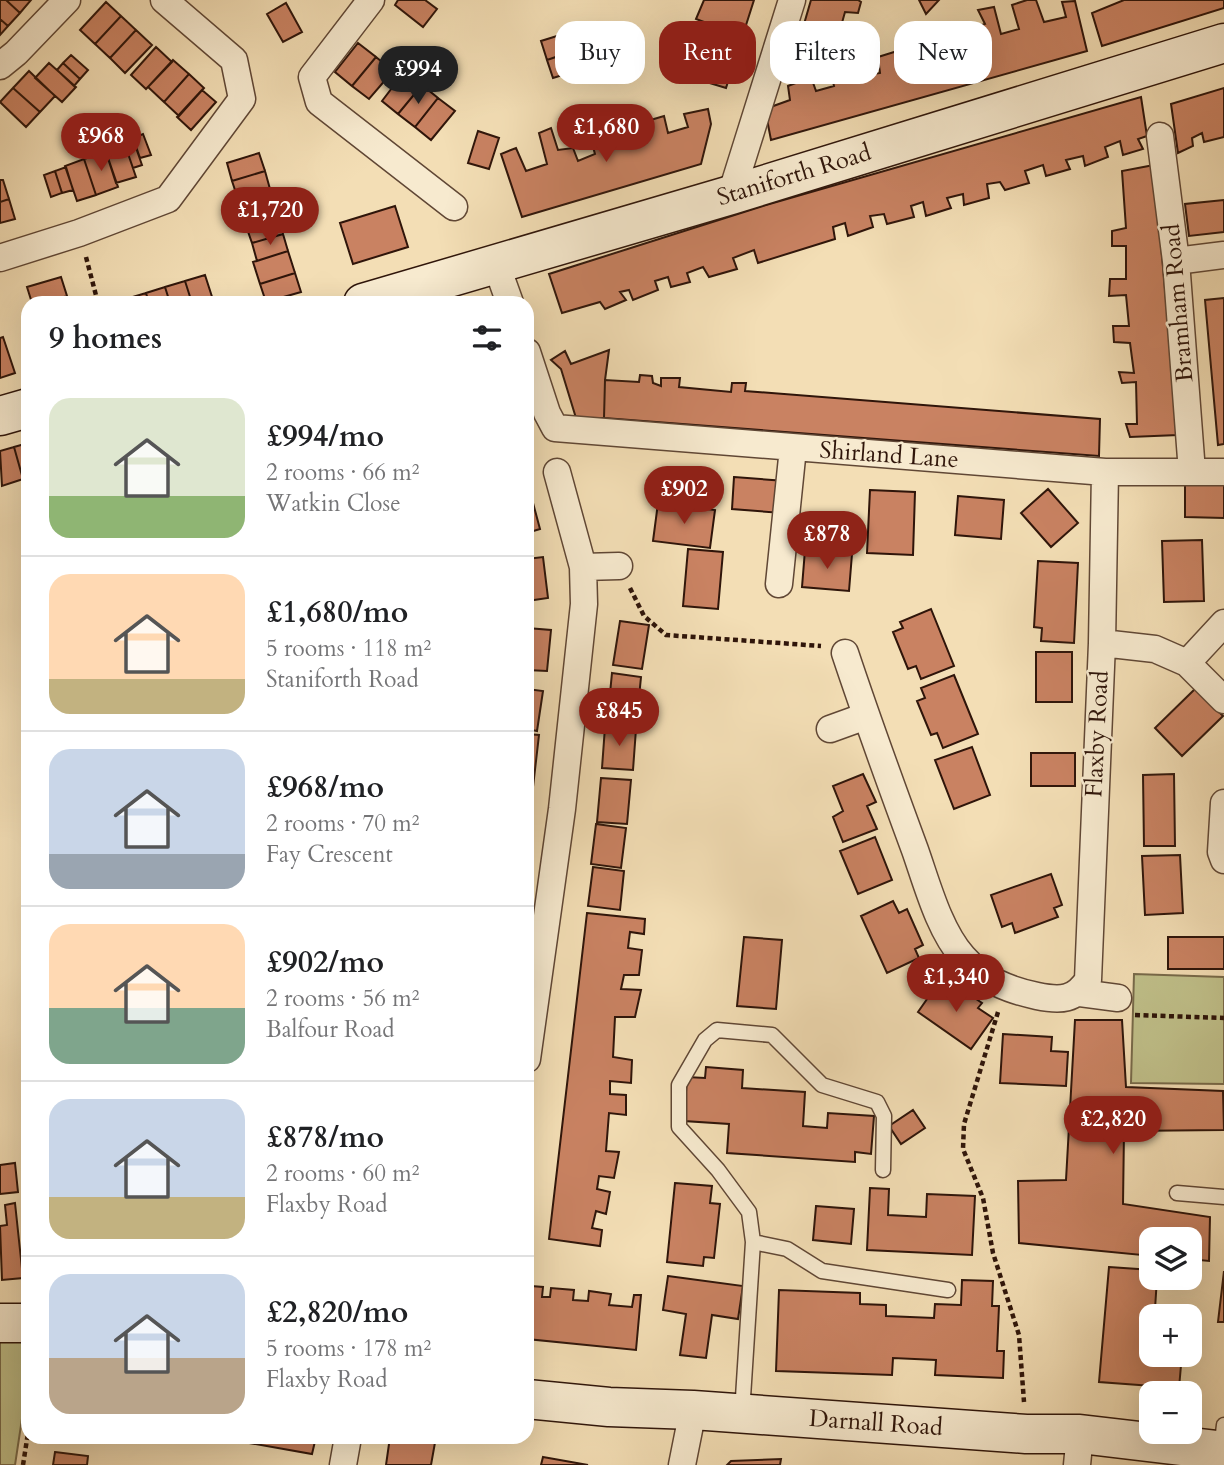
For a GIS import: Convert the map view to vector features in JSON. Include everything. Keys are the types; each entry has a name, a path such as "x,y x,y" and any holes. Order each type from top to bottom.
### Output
{"main road":[{"name":"Staniforth Road","path":"391,296 731,195 1224,43"},
{"path":"0,416 21,410"},
{"path":"0,1323 21,1323"},
{"name":"Darnall Road","path":"534,1400 1027,1434 1079,1450 1223,1442"}],"street":[{"path":"0,66 67,0"},
{"path":"0,258 79,233 168,199 242,99 234,60 164,0"},
{"path":"372,0 313,77 320,102 454,207"},
{"path":"731,195 792,0"},
{"name":"Bramham Road","path":"1160,136 1176,261 1192,472"},
{"path":"1176,261 1224,255"},
{"path":"496,264 507,296"},
{"name":"Shirland Lane","path":"534,373 555,428 1105,472 1224,472"},
{"path":"779,584 793,448"},
{"path":"534,1009 562,809 584,604 583,567 557,472"},
{"name":"Flaxby Road","path":"1080,993 1088,980 1102,643 1105,472"},
{"path":"583,567 619,566"},
{"path":"1186,663 1224,622"},
{"path":"1102,643 1155,649 1186,663 1224,700"},
{"path":"845,653 940,919 962,956 984,976 1013,990 1063,999 1080,993 1118,998"},
{"path":"830,729 866,716"},
{"path":"1224,803 1221,852 1224,860"},
{"path":"682,1465 693,1410"},
{"path":"343,1465 347,1444"}],"lane":[{"path":"742,1414 753,1242 750,1212 718,1170 679,1127 678,1085 705,1040 717,1030 772,1035 822,1085 877,1102 884,1116 883,1170"},
{"path":"1177,1193 1224,1196"},
{"path":"753,1242 787,1250 822,1271 948,1290"}],"path":[{"path":"79,233 96,296"},
{"path":"619,566 644,616 666,635 832,647 845,653"},
{"path":"1005,987 964,1124 962,1149 984,1198 993,1253 1019,1335 1027,1434"},
{"path":"1118,998 1120,1015 1224,1018"},
{"path":"23,1465 26,1444"}],"green space":[{"path":"1134,974 1224,977 1224,1084 1131,1083"},
{"path":"0,1323 21,1323 21,1425 15,1465 0,1465"}],"building":[{"path":"0,0 6,0 20,13 8,26 0,19"},
{"path":"6,0 31,0 20,13"},
{"path":"398,0 425,0 437,9 423,27 395,5"},
{"path":"704,0 754,0 747,21 696,19"},
{"path":"811,0 861,2 858,13 845,12 842,21 805,21"},
{"path":"919,0 939,0 926,14"},
{"path":"1036,0 1044,22 1066,17 1062,2 1075,1 1087,51 992,78 992,21 984,21 978,10 994,7 1001,34 1019,29 1012,5"},
{"path":"1124,0 1224,0 1224,8 1102,46 1092,13"},
{"path":"106,2 121,16 95,44 80,30"},
{"path":"286,3 302,32 283,42 267,14"},
{"path":"121,16 136,30 110,58 95,44"},
{"path":"0,19 8,26 0,35"},
{"path":"136,30 152,45 125,73 110,58"},
{"path":"555,37 555,57 547,60 541,41"},
{"path":"358,43 376,57 352,86 335,72"},
{"path":"156,47 172,62 146,89 131,75"},
{"path":"894,52 894,84 970,84 771,140 765,109 790,100 788,86 814,84 816,91 834,84 880,84 880,56"},
{"path":"71,55 88,70 80,79 63,63"},
{"path":"376,57 393,71 369,99 352,86"},
{"path":"555,57 555,77 553,78 547,60"},
{"path":"173,60 189,74 164,102 148,87"},
{"path":"49,63 76,87 62,102 35,78"},
{"path":"63,63 80,79 74,86 57,70"},
{"path":"29,71 55,96 40,112 13,88"},
{"path":"405,71 422,85 398,114 382,101"},
{"path":"189,74 204,88 179,116 164,102"},
{"path":"422,85 438,98 415,127 398,114"},
{"path":"13,88 40,112 26,127 0,102"},
{"path":"1224,88 1224,137 1204,142 1202,133 1192,138 1193,146 1178,153 1171,104"},
{"path":"202,90 216,102 191,130 177,117"},
{"path":"1141,97 1147,136 1138,139 1143,149 1123,155 1120,141 1105,147 1108,157 1085,166 1083,156 1066,160 1070,169 1046,176 1043,165 1025,171 1029,183 1005,190 1000,182 987,184 989,198 964,205 963,194 947,198 951,208 926,216 923,202 911,206 914,217 887,224 884,214 870,216 873,227 848,236 845,223 833,227 835,239 758,263 754,250 733,258 737,269 709,277 703,267 687,273 690,282 671,287 668,277 655,281 658,290 633,300 629,290 620,292 626,300 605,309 600,302 562,313 549,274 766,205"},
{"path":"438,98 455,111 431,140 415,127"},
{"path":"708,109 711,124 701,164 522,217 501,154 516,148 526,171 547,164 539,133 551,128 558,150 573,148 578,161 595,154 591,140 619,129 621,147 642,141 637,124 664,116 668,133 688,127 684,114"},
{"path":"478,131 499,138 489,169 468,163"},
{"path":"143,134 151,155 140,158 133,138"},
{"path":"124,142 136,177 116,183 105,149"},
{"path":"134,142 142,165 133,168 125,145"},
{"path":"106,152 118,187 96,195 84,159"},
{"path":"259,153 265,171 232,181 227,163"},
{"path":"84,159 96,195 77,201 65,166"},
{"path":"1154,165 1178,435 1130,437 1126,424 1137,424 1136,382 1122,383 1119,372 1134,373 1130,343 1114,342 1113,326 1129,326 1126,295 1109,296 1110,279 1126,279 1126,246 1112,246 1112,231 1126,228 1122,171"},
{"path":"66,167 73,190 62,193 55,171"},
{"path":"55,171 62,193 51,197 44,175"},
{"path":"265,171 270,189 238,199 232,181"},
{"path":"0,180 3,180 9,199 0,202"},
{"path":"9,199 15,219 0,223 0,202"},
{"path":"1224,200 1224,232 1189,236 1185,204"},
{"path":"395,206 408,247 353,264 340,223"},
{"path":"276,213 283,234 252,243 245,223"},
{"path":"283,234 288,251 257,261 252,243"},
{"path":"288,251 295,273 260,284 253,262"},
{"path":"295,273 301,292 287,296 264,296 260,284"},
{"path":"205,275 212,296 190,296 185,281"},
{"path":"61,277 67,296 30,296 27,287"},
{"path":"185,281 190,296 168,296 165,287"},
{"path":"165,287 168,296 147,296 146,293"},
{"path":"1224,298 1224,444 1218,445 1205,300"},
{"path":"3,337 15,373 0,378 0,338"},
{"path":"609,350 604,418 576,418 561,369 551,360 565,351 571,364"},
{"path":"640,375 652,376 653,383 661,386 661,378 680,378 679,387 731,392 732,383 746,383 745,391 1100,419 1099,456 604,418 605,380 639,382"},
{"path":"21,445 21,472 14,447"},
{"path":"14,447 21,480 2,486 0,451"},
{"path":"734,477 785,481 782,513 732,509"},
{"path":"1185,484 1224,484 1224,518 1185,517"},
{"path":"1048,489 1078,523 1051,547 1021,513"},
{"path":"870,490 915,492 913,555 867,553"},
{"path":"958,496 1004,500 1001,539 955,535"},
{"path":"658,503 715,510 710,548 653,541"},
{"path":"534,507 540,529 534,531"},
{"path":"1202,540 1204,601 1164,602 1162,541"},
{"path":"688,549 723,552 718,609 683,606"},
{"path":"805,550 852,554 849,591 802,587"},
{"path":"543,557 548,598 534,600 534,558"},
{"path":"1038,561 1078,563 1074,643 1041,641 1042,628 1034,627"},
{"path":"931,609 954,666 921,679 916,666 908,669 893,632 903,628 900,622"},
{"path":"620,621 649,625 642,669 613,665"},
{"path":"534,629 551,630 547,671 534,670"},
{"path":"1036,652 1072,652 1072,702 1036,702"},
{"path":"612,673 641,677 637,717 608,714"},
{"path":"954,675 978,734 943,748 937,733 931,735 917,701 925,698 921,688"},
{"path":"1196,688 1223,716 1182,756 1155,728"},
{"path":"534,690 543,691 537,731 534,730"},
{"path":"605,727 636,729 633,770 602,768"},
{"path":"534,735 539,735 534,778"},
{"path":"972,747 990,795 954,809 935,760"},
{"path":"1031,753 1075,753 1075,786 1031,786"},
{"path":"863,774 876,802 867,806 877,829 843,842 833,817 843,811 833,786"},
{"path":"1174,774 1175,846 1144,846 1143,775"},
{"path":"601,778 631,780 627,824 597,822"},
{"path":"596,824 626,828 621,868 591,864"},
{"path":"875,837 892,880 858,894 840,851"},
{"path":"1180,855 1183,913 1145,915 1142,856"},
{"path":"593,867 624,871 620,910 588,906"},
{"path":"1051,874 1062,905 1054,908 1058,917 1015,933 1012,923 1002,927 991,895"},
{"path":"893,901 899,913 907,909 923,945 915,949 919,958 887,973 861,916"},
{"path":"587,913 645,919 644,934 630,932 628,948 642,950 639,975 624,975 621,989 641,990 635,1017 615,1017 613,1057 632,1060 631,1083 610,1081 610,1094 626,1095 626,1115 609,1113 606,1151 619,1152 614,1178 599,1176 597,1189 610,1192 606,1214 596,1211 592,1228 602,1230 600,1246 549,1239"},
{"path":"744,937 782,940 776,1009 737,1006"},
{"path":"1168,937 1224,937 1224,969 1168,969"},
{"path":"939,982 950,989 954,984 982,1003 978,1008 993,1018 971,1049 918,1012"},
{"path":"1075,1020 1122,1020 1126,1087 1223,1091 1224,1130 1124,1131 1123,1204 1210,1217 1209,1261 1202,1260 1202,1227 1139,1227 1139,1255 1019,1243 1018,1181 1066,1180"},
{"path":"1003,1034 1052,1037 1051,1051 1068,1052 1066,1086 1000,1083"},
{"path":"706,1067 743,1070 742,1088 805,1092 803,1126 827,1128 828,1113 874,1116 871,1154 855,1152 855,1162 727,1153 729,1124 684,1121 687,1077 705,1078"},
{"path":"913,1110 925,1128 901,1144 889,1126"},
{"path":"15,1163 18,1192 0,1194 0,1165"},
{"path":"675,1183 712,1186 710,1203 720,1204 714,1258 704,1257 703,1266 667,1262"},
{"path":"870,1188 889,1189 888,1215 926,1217 927,1194 975,1196 972,1255 867,1250"},
{"path":"15,1203 21,1278 2,1280 0,1226 7,1225 5,1205"},
{"path":"816,1206 854,1209 851,1244 813,1240"},
{"path":"1109,1267 1139,1269 1139,1290 1156,1290 1155,1304 1139,1304 1139,1367 1181,1367 1180,1381 1139,1381 1139,1385 1099,1382"},
{"path":"1224,1271 1224,1322 1218,1322"},
{"path":"668,1276 743,1286 738,1319 712,1315 706,1358 680,1355 686,1314 663,1310"},
{"path":"962,1280 993,1281 992,1306 999,1306 997,1351 1004,1351 1003,1378 935,1375 936,1360 893,1358 892,1375 776,1371 779,1290 860,1293 860,1304 886,1305 886,1316 934,1318 935,1304 961,1305"},
{"path":"534,1286 543,1287 542,1297 550,1297 551,1288 574,1290 573,1300 588,1301 589,1291 611,1294 609,1305 632,1307 634,1295 641,1295 636,1350 534,1340"},
{"path":"255,1444 314,1444 312,1454"},
{"path":"389,1444 435,1444 431,1465 386,1465"},
{"path":"55,1452 88,1456 87,1465 53,1465"},
{"path":"543,1457 588,1465 541,1465"},
{"path":"781,1459 780,1465 727,1465 731,1461"}]}
